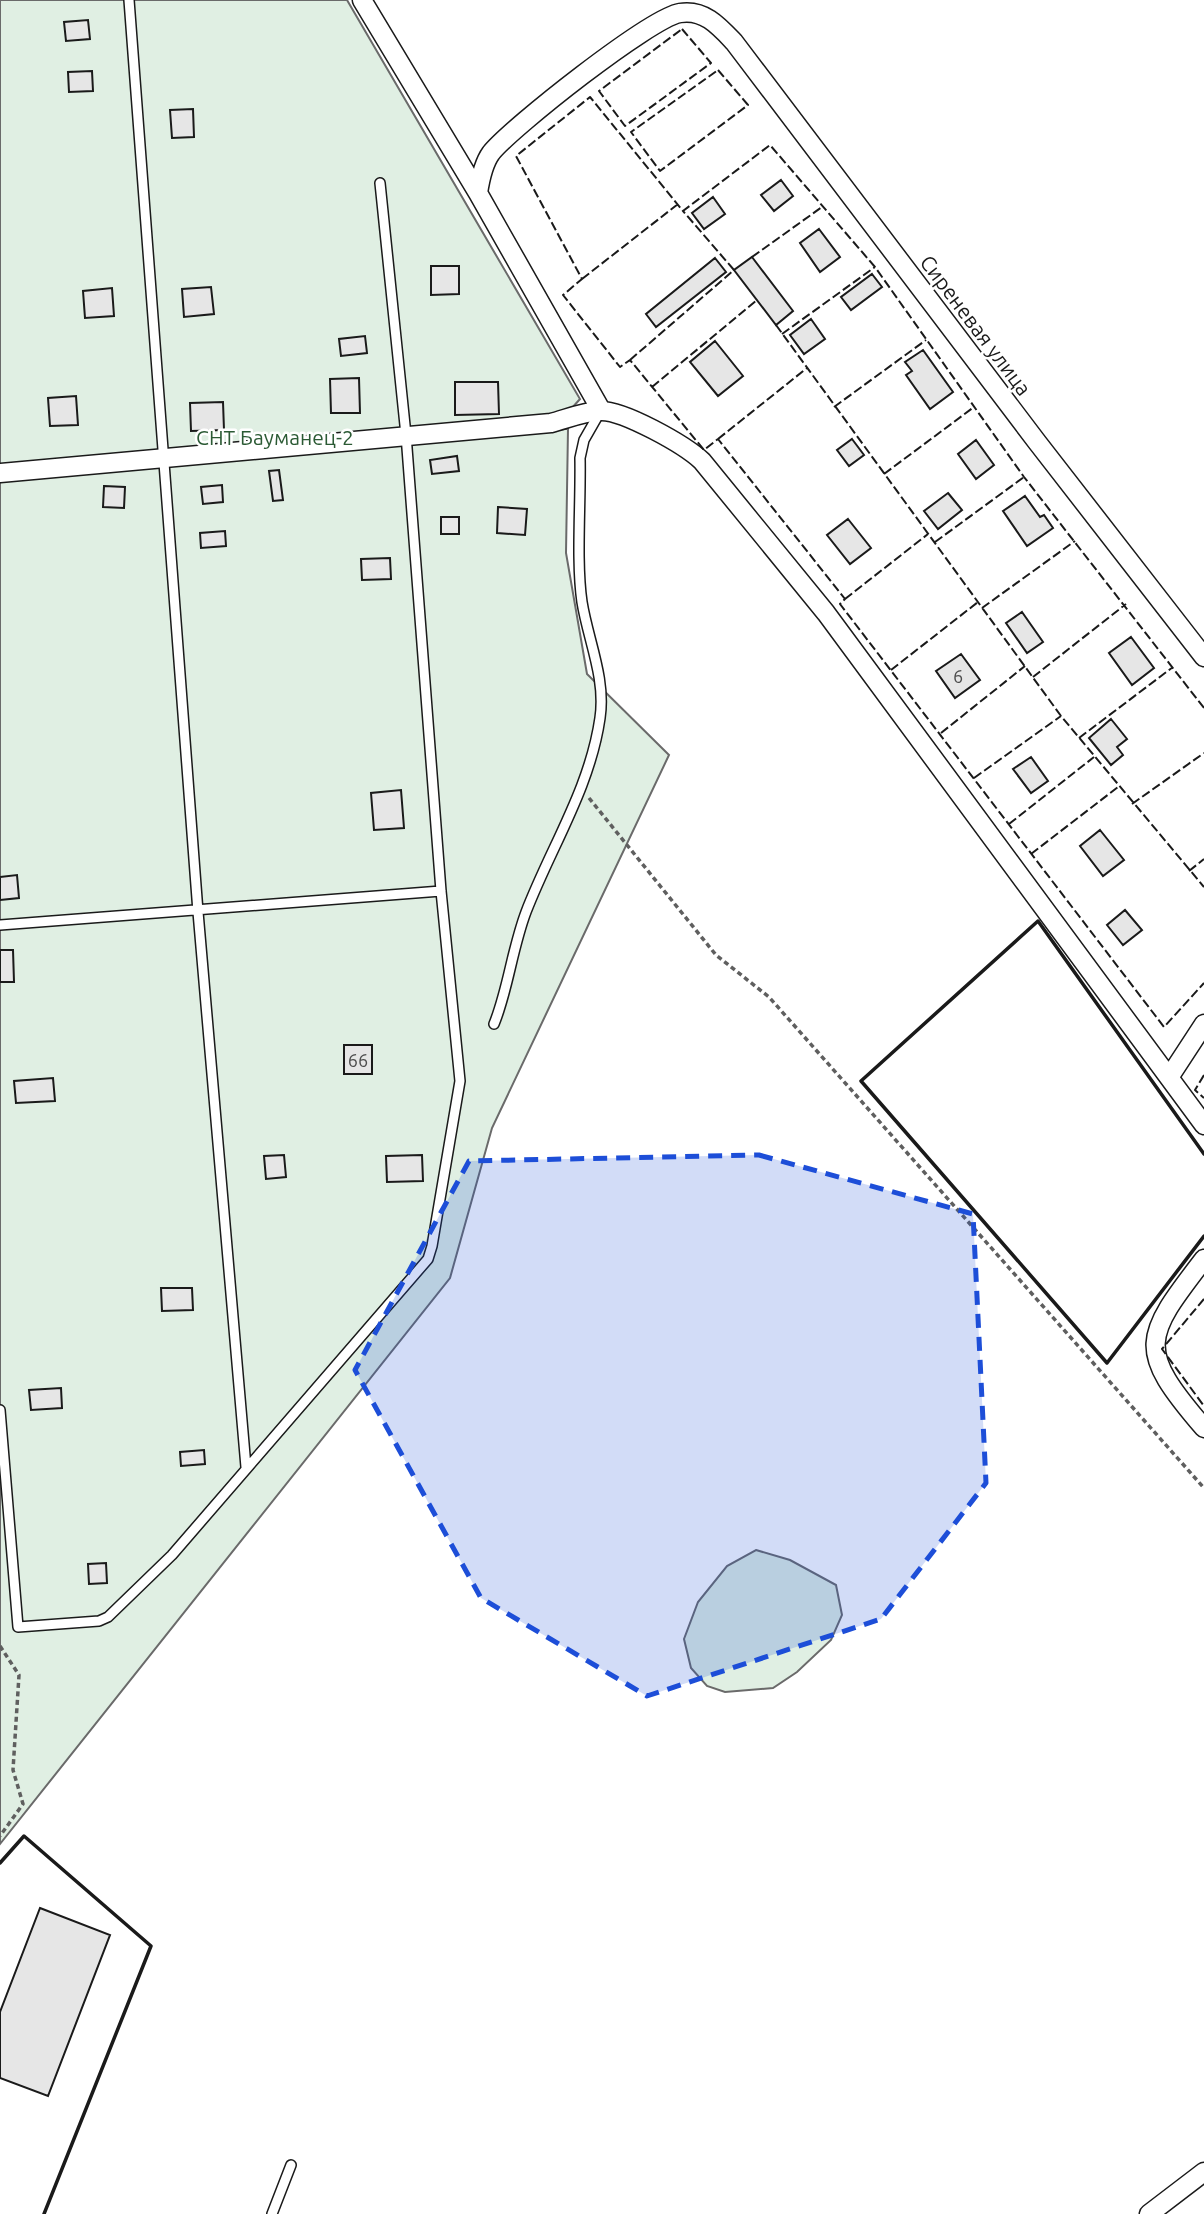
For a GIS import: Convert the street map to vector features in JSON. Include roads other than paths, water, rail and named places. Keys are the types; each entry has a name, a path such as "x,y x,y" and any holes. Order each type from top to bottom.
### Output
{"street":[{"path":"362,0 478,193 601,411"},
{"name":"Сиреневая улица","path":"478,193 489,156 506,135 630,40 662,19 680,13 698,13 713,20 734,42 1029,432 1204,657"},
{"path":"0,473 551,423 601,411 655,430 685,445 702,461 826,613 1204,1125"},
{"path":"1170,1076 1204,1024"},
{"path":"1204,1259 1173,1298 1156,1328 1155,1347 1160,1368 1171,1390 1204,1428"},
{"path":"1149,2214 1204,2172"}],"lane":[{"path":"129,0 198,912 246,1467"},
{"path":"0,1410 18,1627 99,1621 108,1617 172,1555 428,1259 460,1081 441,891 406,435 380,183"},
{"path":"494,1024 500,1009 511,953 527,909 570,820 601,716 598,665 582,601 580,458 591,424 601,411"},
{"path":"0,925 198,912 441,891"},
{"path":"272,2214 291,2165"}],"park label":[{"name":"СНТ Бауманец-2","path":"275,437"}]}
